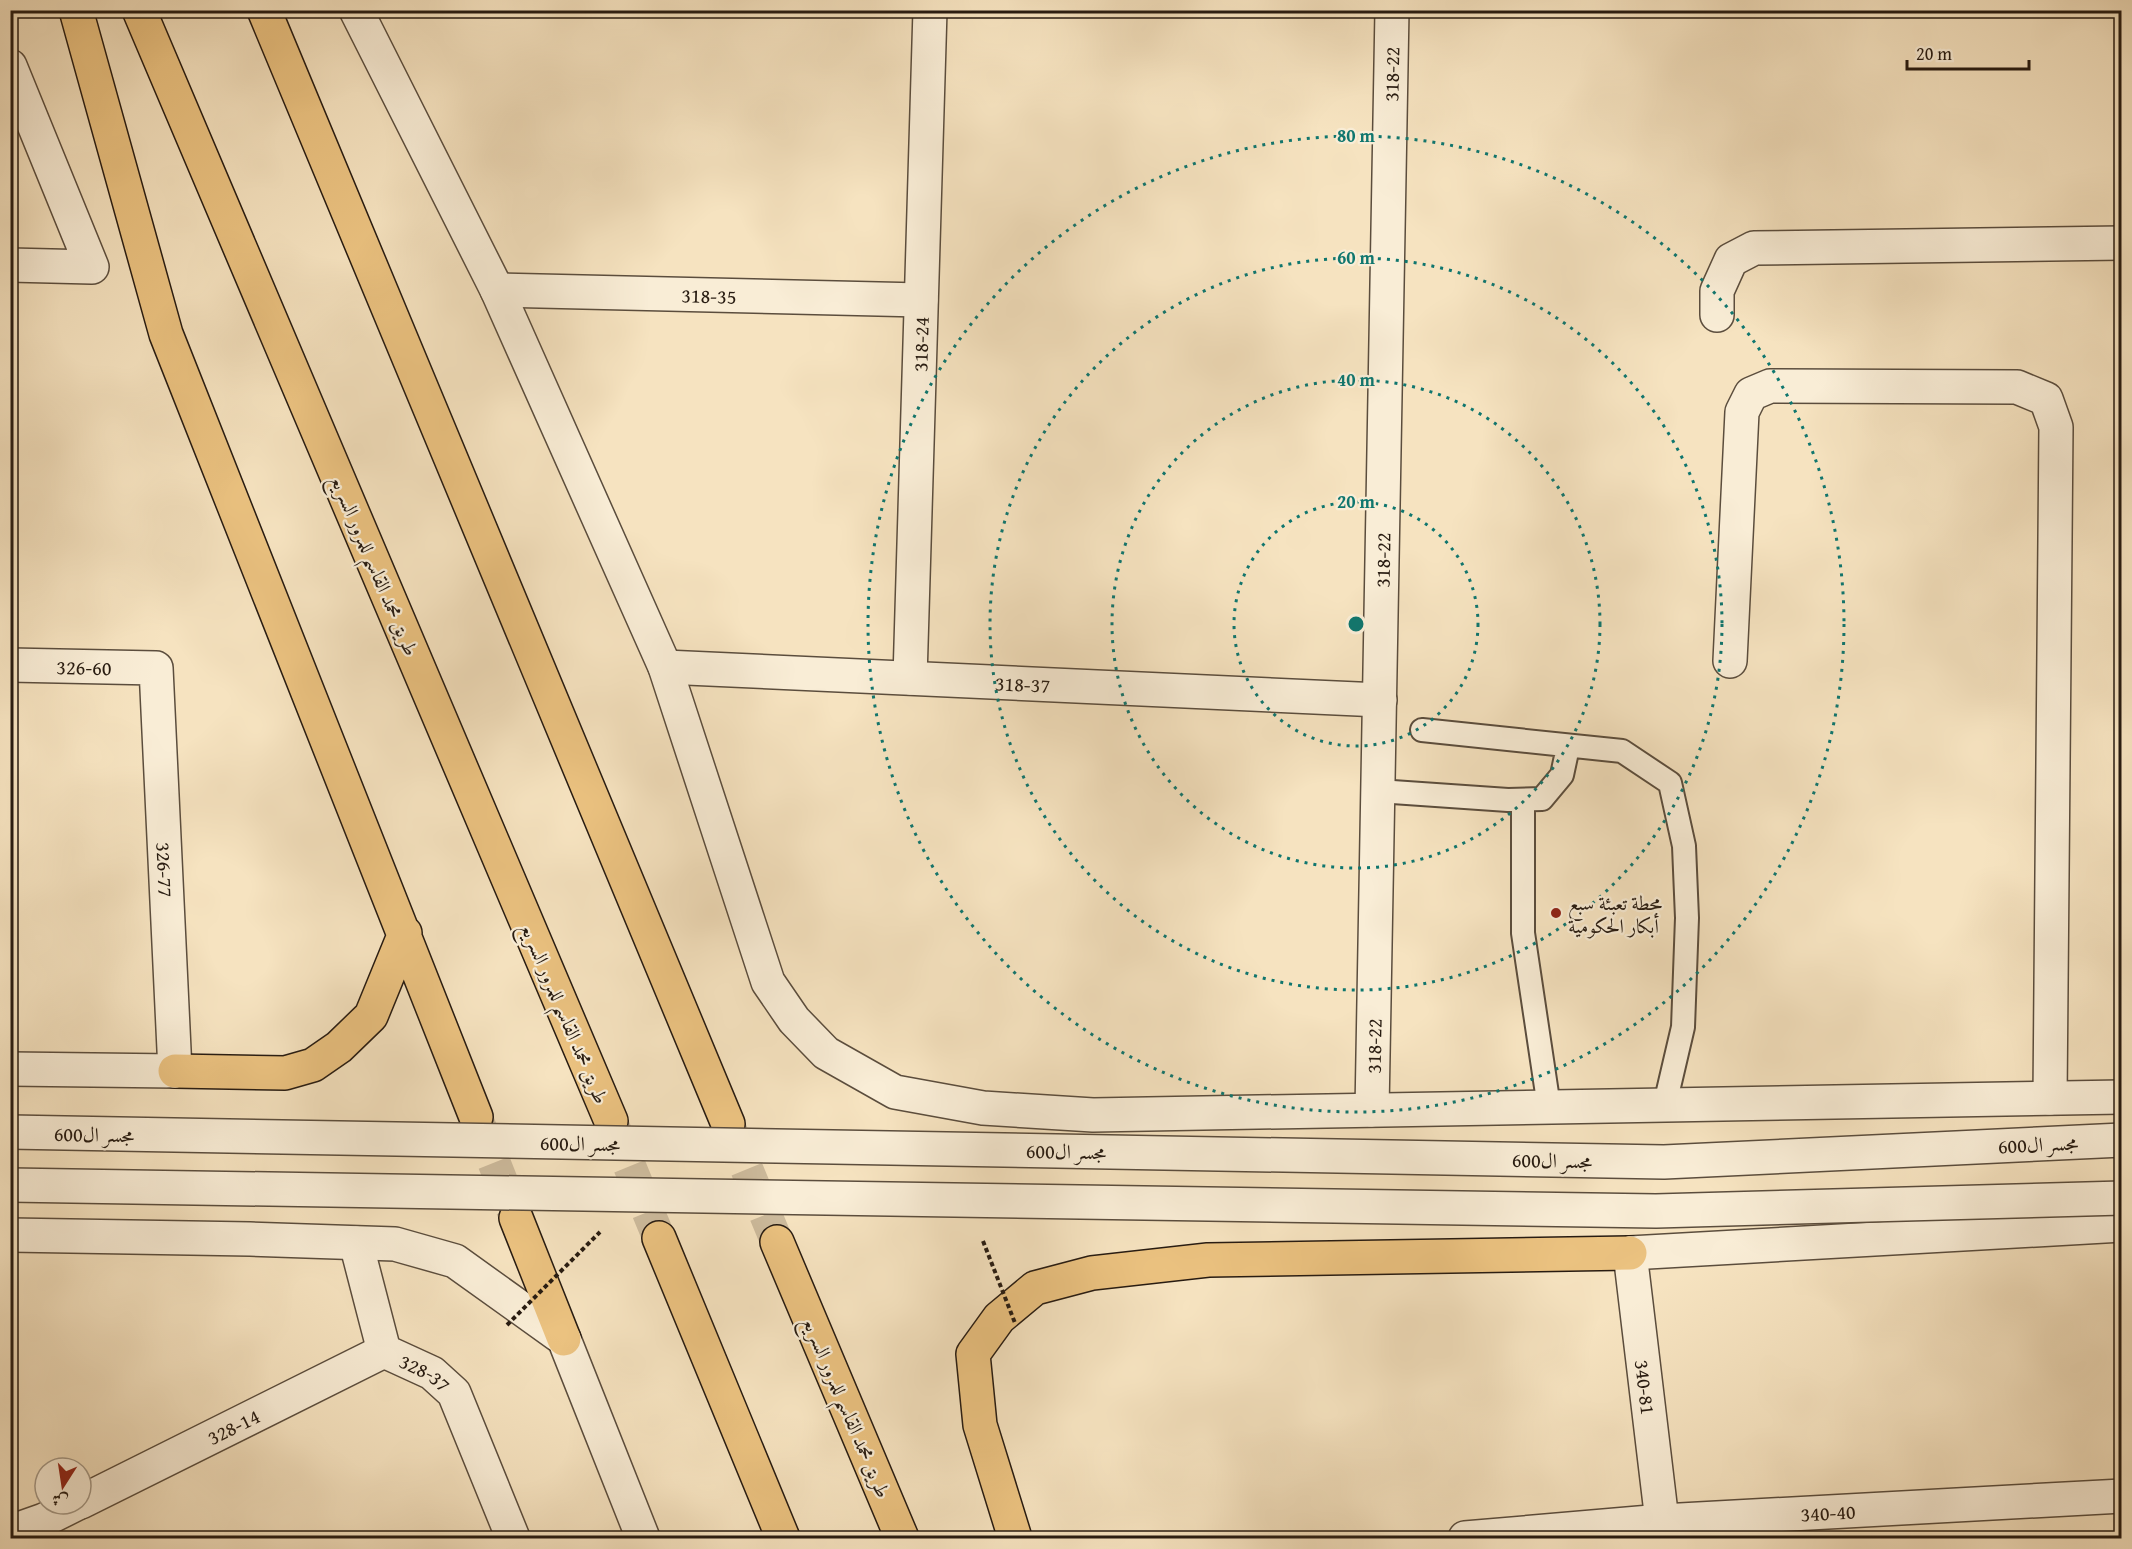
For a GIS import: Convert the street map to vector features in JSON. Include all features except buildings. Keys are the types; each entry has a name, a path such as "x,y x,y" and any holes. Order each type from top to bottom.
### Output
{"highway":[{"path":"76,10 166,334 476,1117"},
{"name":"طريق محمد القاسم للمرور السريع","path":"138,10 611,1121"},
{"path":"264,10 728,1124"},
{"path":"175,1071 285,1073 313,1065 339,1047 371,1016 405,933"},
{"path":"516,1218 564,1339"},
{"path":"659,1238 783,1539"},
{"name":"طريق محمد القاسم للمرور السريع","path":"777,1242 902,1539"},
{"path":"1015,1539 980,1425 973,1354 999,1318 1035,1288 1092,1273 1208,1260 1630,1253"}],"street":[{"path":"356,10 497,290 665,667 768,982 794,1020 826,1053 895,1092 983,1108 1093,1115 2121,1096"},
{"name":"318-24","path":"910,678 930,10"},
{"name":"318-22","path":"1372,1110 1392,10"},
{"path":"10,66 92,267 10,266"},
{"path":"1717,315 1717,291 1731,260 1754,248 2121,243"},
{"name":"318-35","path":"497,290 921,300"},
{"path":"1730,660 1742,412 1750,394 1770,386 2017,387 2046,399 2056,427 2050,1098"},
{"name":"326-60","path":"10,665 156,668"},
{"name":"318-37","path":"665,667 1380,700"},
{"name":"326-77","path":"156,668 175,1071"},
{"path":"10,1069 175,1071"},
{"name":"مجسر ال600","path":"10,1132 1665,1162 2121,1140"},
{"path":"10,1185 1656,1211 2121,1198"},
{"path":"1630,1253 2121,1225"},
{"path":"10,1235 395,1244 455,1261 564,1339 643,1539"},
{"name":"328-37","path":"356,1243 384,1351 432,1373 454,1393 513,1539"},
{"name":"340-81","path":"1630,1253 1662,1521"},
{"name":"328-14","path":"93,1496 384,1351"},
{"name":"340-40","path":"1465,1539 1662,1521 2121,1496"},
{"path":"10,1532 52,1516"}],"lane":[{"path":"1422,730 1622,751 1670,783 1684,846 1687,918 1683,1027 1665,1104"},
{"path":"1378,791 1523,800 1542,799 1562,775 1568,747"},
{"path":"1523,800 1523,933 1549,1107"}],"path":[{"path":"507,1325 603,1228"},
{"path":"985,1241 1015,1323"}],"tunnel":[{"path":"476,1117 516,1218"},
{"path":"611,1121 659,1238"},
{"path":"728,1124 777,1242"}],"place":[{"name":"محطة تعبئة سبع أبكار الحكومية","path":"1556,913"}]}
